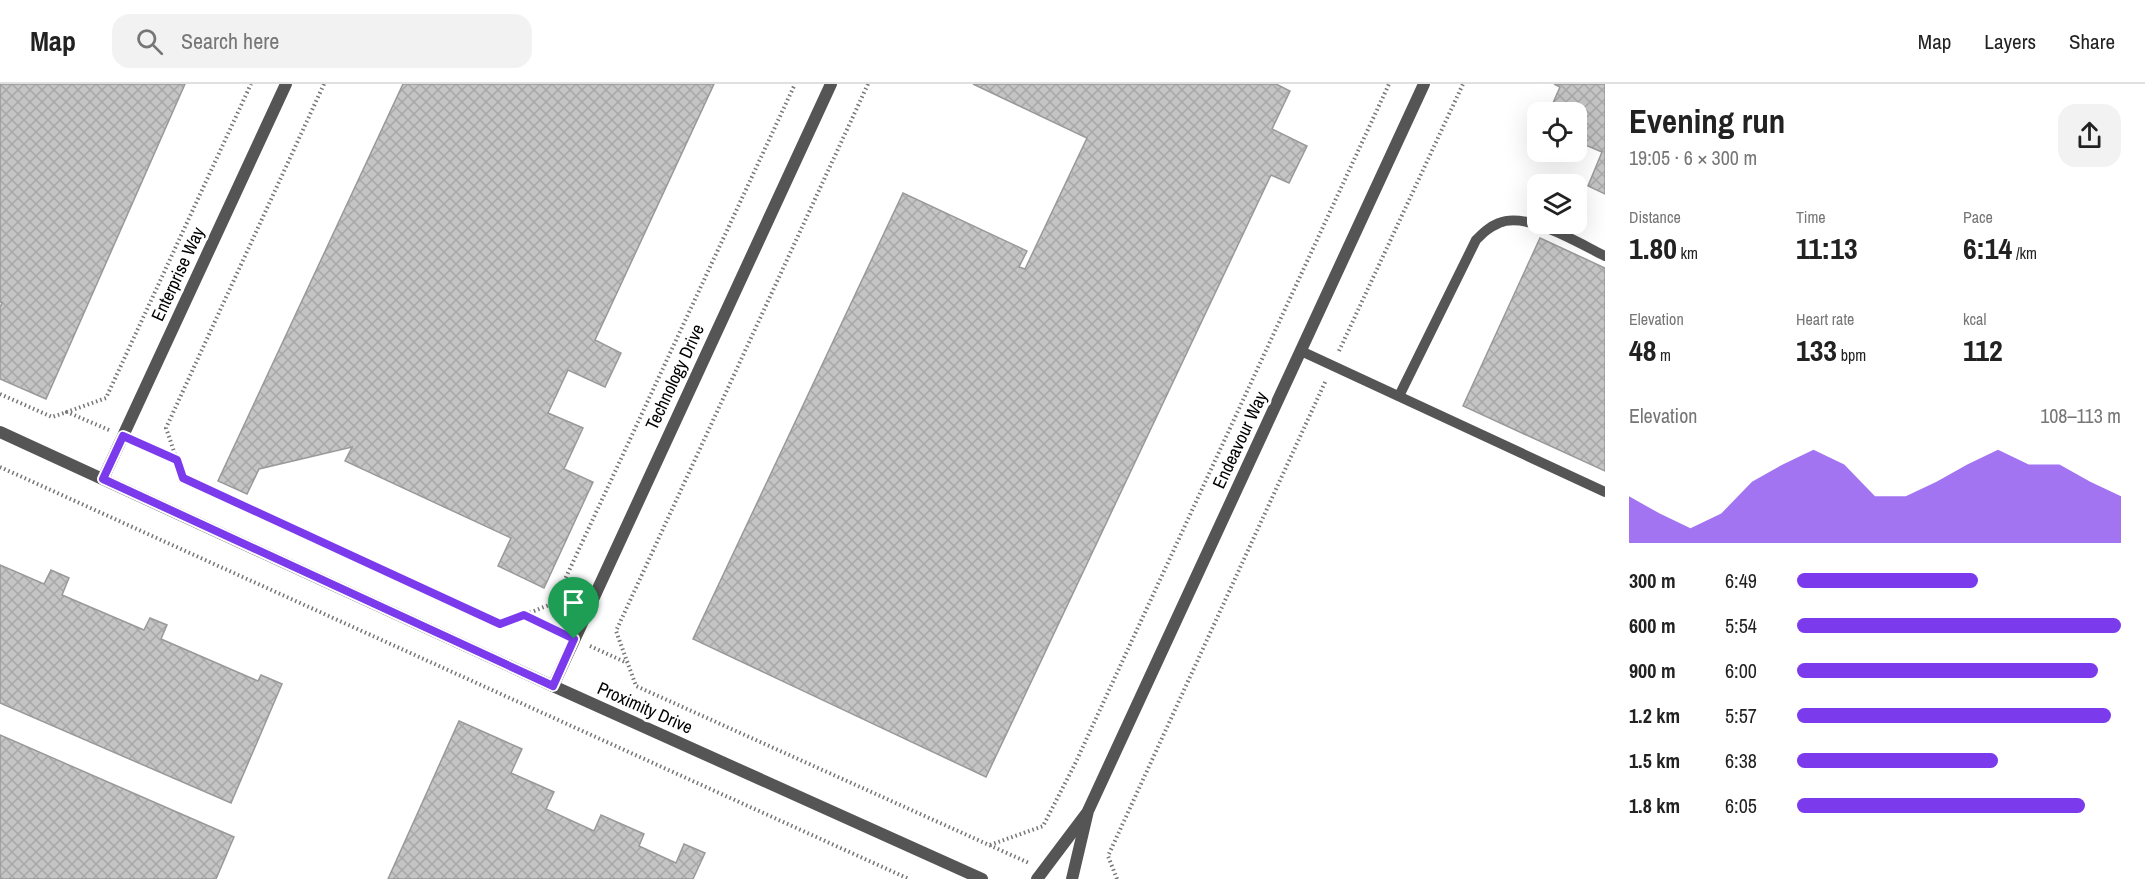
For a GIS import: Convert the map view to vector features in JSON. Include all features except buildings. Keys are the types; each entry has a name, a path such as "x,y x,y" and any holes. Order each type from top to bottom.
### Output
{"street":[{"name":"Enterprise Way","path":"103,479 286,84"},
{"name":"Technology Drive","path":"553,686 831,84"},
{"name":"Endeavour Way","path":"1072,879 1088,811 1424,84"},
{"name":"Proximity Drive","path":"0,432 553,686 982,879"},
{"name":"Endeavour Way","path":"1040,874 1088,811"}],"lane":[{"path":"1399,396 1476,240 1486,230 1500,222 1516,220 1532,223 1605,256"},
{"path":"1301,351 1605,492"}],"path":[{"path":"0,393 52,417 106,398 251,84"},
{"path":"324,84 166,428 183,478 500,624 554,603 795,84"},
{"path":"868,84 616,631 636,686 988,846 1040,874"},
{"path":"988,846 1043,826 1074,766 1389,84"},
{"path":"1117,879 1108,855 1463,84"},
{"path":"68,412 177,460"},
{"path":"0,467 909,879"},
{"path":"524,615 628,664"}],"route":[{"path":"123,436 177,460 183,478 500,624 524,615 574,639 553,686 103,479 123,436"}]}
